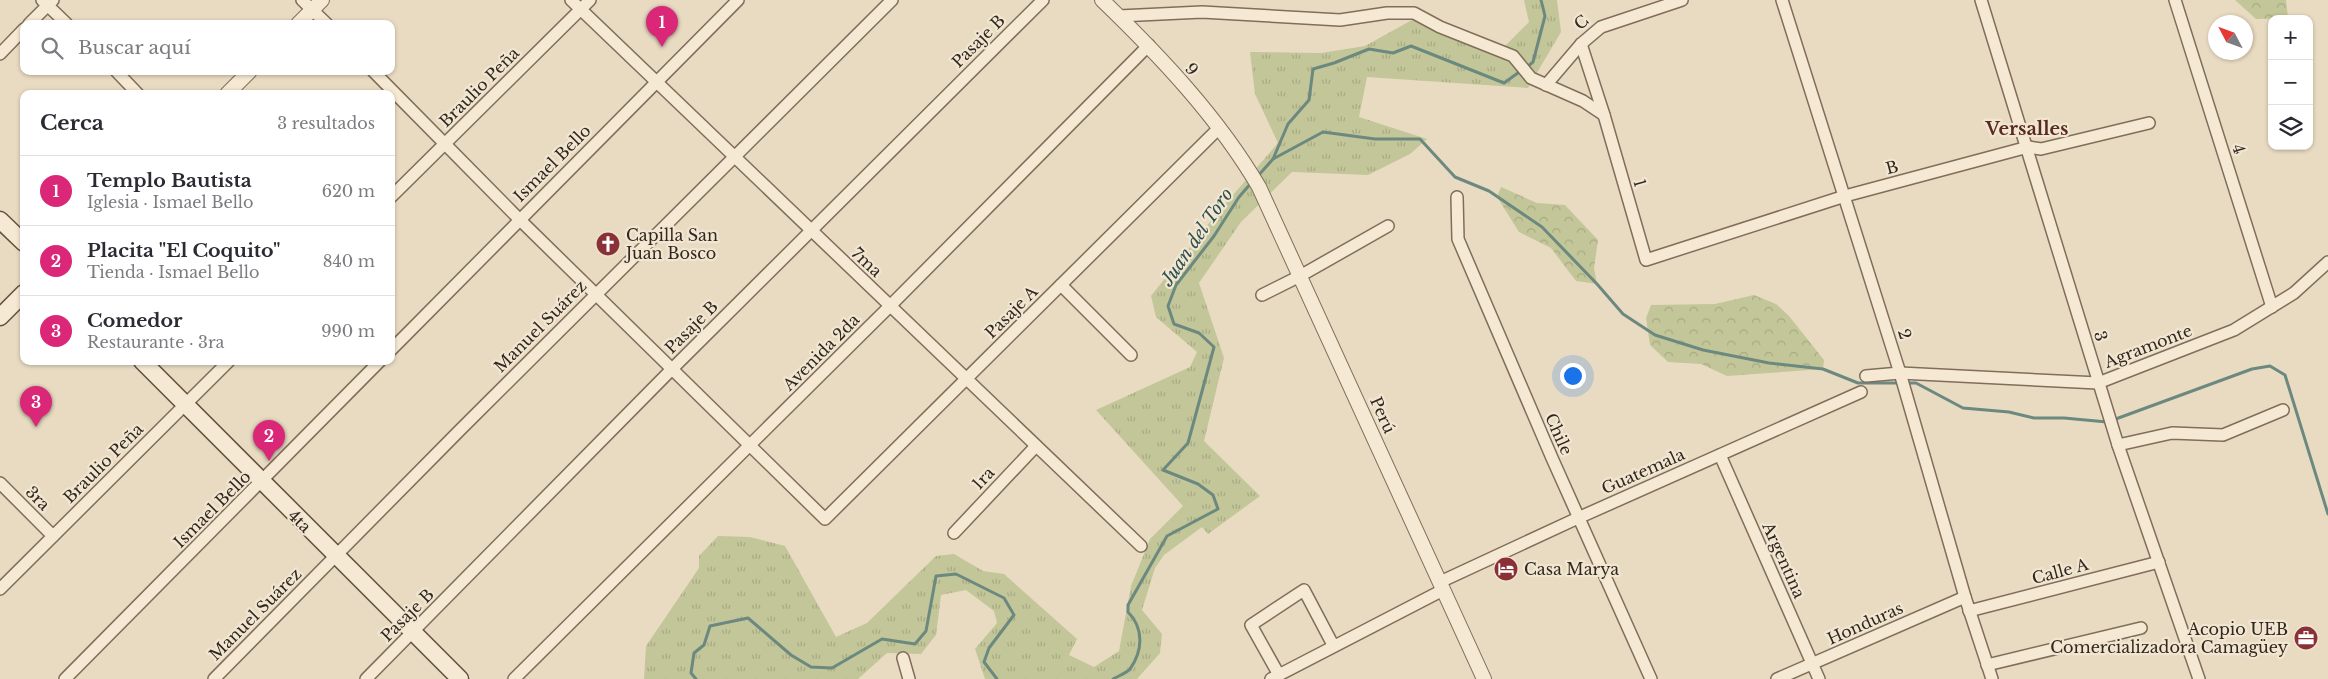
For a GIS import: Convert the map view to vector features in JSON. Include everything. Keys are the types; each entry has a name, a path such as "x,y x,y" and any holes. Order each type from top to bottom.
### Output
{"main road":[{"path":"0,220 20,239"},
{"path":"0,317 20,297"},
{"name":"4ta","path":"146,365 460,679"}],"street":[{"name":"7ma","path":"571,0 735,156 811,232 1141,546"},
{"name":"Braulio Peña","path":"395,193 590,0"},
{"name":"Ismael Bello","path":"395,346 738,0"},
{"name":"Manuel Suárez","path":"214,679 595,294 892,0"},
{"name":"Pasaje B","path":"366,679 672,369 1043,0"},
{"name":"9","path":"1102,0 1148,45 1219,128 1247,167"},
{"name":"C","path":"1546,85 1581,44 1601,26 1682,0"},
{"name":"2","path":"1782,0 1900,372 1965,597 1992,679"},
{"name":"3","path":"1981,0 2028,147 2118,445 2199,679"},
{"name":"4","path":"2176,0 2272,307"},
{"path":"32,20 48,2 64,20"},
{"path":"301,20 312,3 324,20"},
{"path":"1119,16 1202,12 1340,20 1387,13 1414,12 1440,27 1513,56 1526,74 1583,101 1604,115"},
{"path":"0,54 20,34"},
{"name":"1","path":"1581,44 1604,115 1646,260"},
{"name":"Avenida 2da","path":"514,679 890,306 1148,45"},
{"path":"120,75 134,90"},
{"path":"231,90 246,75"},
{"path":"378,75 392,90"},
{"path":"395,93 519,219 749,445"},
{"name":"B","path":"1646,260 1845,196 2028,147 2041,149 2149,123"},
{"name":"Pasaje A","path":"749,445 825,519 1219,128"},
{"name":"Perú","path":"1247,167 1259,187 1484,679"},
{"name":"Chile","path":"1457,197 1458,240 1578,518 1651,679"},
{"path":"1262,294 1300,276 1388,226"},
{"name":"Agramonte","path":"1866,376 1900,372 2098,382 2234,330 2294,293 2328,262"},
{"path":"1061,285 1131,355"},
{"name":"Braulio Peña","path":"0,589 225,365"},
{"name":"Ismael Bello","path":"65,679 376,365"},
{"name":"Guatemala","path":"1275,677 1441,586 1578,518 1861,392"},
{"path":"2118,445 2172,433 2223,435 2283,410"},
{"name":"1ra","path":"954,533 1036,446"},
{"name":"Argentina","path":"1720,455 1819,679"},
{"name":"3ra","path":"0,483 52,536"},
{"name":"Calle A","path":"1970,612 2159,562"},
{"path":"1275,677 1251,625 1304,590 1333,645"},
{"name":"Honduras","path":"1777,679 1965,597"},
{"path":"1987,665 2141,628"},
{"path":"904,658 909,679"}],"green space":[{"path":"1524,0 1557,0 1561,32 1528,88 1367,77 1359,117 1427,139 1410,154 1368,175 1292,172 1241,222 1199,283 1224,358 1204,441 1260,496 1208,534 1202,527 1164,555 1155,568 1142,610 1162,634 1160,653 1137,679 985,679 975,649 997,623 994,611 966,590 941,595 936,635 921,654 887,653 858,679 644,679 646,646 699,568 699,556 718,536 750,537 785,546 836,637 867,623 936,556 954,554 983,571 1004,574 1077,639 1069,655 1094,667 1119,651 1131,586 1150,539 1183,506 1096,410 1190,367 1197,352 1156,317 1151,296 1213,218 1278,143 1255,94 1250,52 1321,53 1365,46 1412,20 1501,50 1529,22"},
{"path":"2235,0 2286,0 2288,15 2268,15 2268,19 2256,19"},
{"path":"1501,187 1537,203 1565,205 1598,240 1594,268 1597,284 1576,281 1551,248 1519,232 1497,197"},
{"path":"1754,295 1776,304 1789,316 1824,360 1823,369 1727,376 1701,364 1668,362 1650,345 1646,318 1651,305 1715,304"}],"waterway":[{"name":"Juan del Toro","path":"1527,67 1533,62 1545,16 1541,0"},
{"name":"Juan del Toro","path":"1257,177 1273,159 1288,124 1309,100 1313,69 1369,49 1393,53 1411,46 1504,83 1522,70"},
{"path":"1273,159 1323,132 1375,139 1420,139 1455,177 1489,191 1542,227 1623,314 1655,335 1703,350 1769,363 1823,369 1858,383 1900,383"},
{"name":"Juan del Toro","path":"1113,679 1129,670 1137,655 1140,640 1139,632 1137,625 1128,612 1128,605 1167,536 1218,509 1213,495 1198,484 1163,470 1188,443 1214,347 1199,333 1174,324 1168,306 1176,285 1214,236 1239,197 1252,182"},
{"path":"2113,420 2252,369 2270,366 2285,375 2328,514"},
{"path":"1906,383 1916,383 1963,408 2009,412 2034,418 2064,418 2107,422"},
{"name":"Juan del Toro","path":"696,679 691,673 694,653 704,645 710,626 748,618 791,655 811,667 832,668 882,639 915,644 926,631 936,576 956,574 1004,598 1014,615 989,648 984,662 997,679"}],"place":[{"name":"Templo Bautista","path":"662,47"},
{"name":"Capilla San Juan Bosco","path":"608,244"},
{"name":"Comedor","path":"36,427"},
{"name":"Placita \"El Coquito\"","path":"269,461"},
{"name":"Casa Marya","path":"1506,569"},
{"name":"Acopio UEB Comercializadora Camagüey","path":"2306,638"}],"district":[{"name":"Versalles","path":"2027,129"}]}
